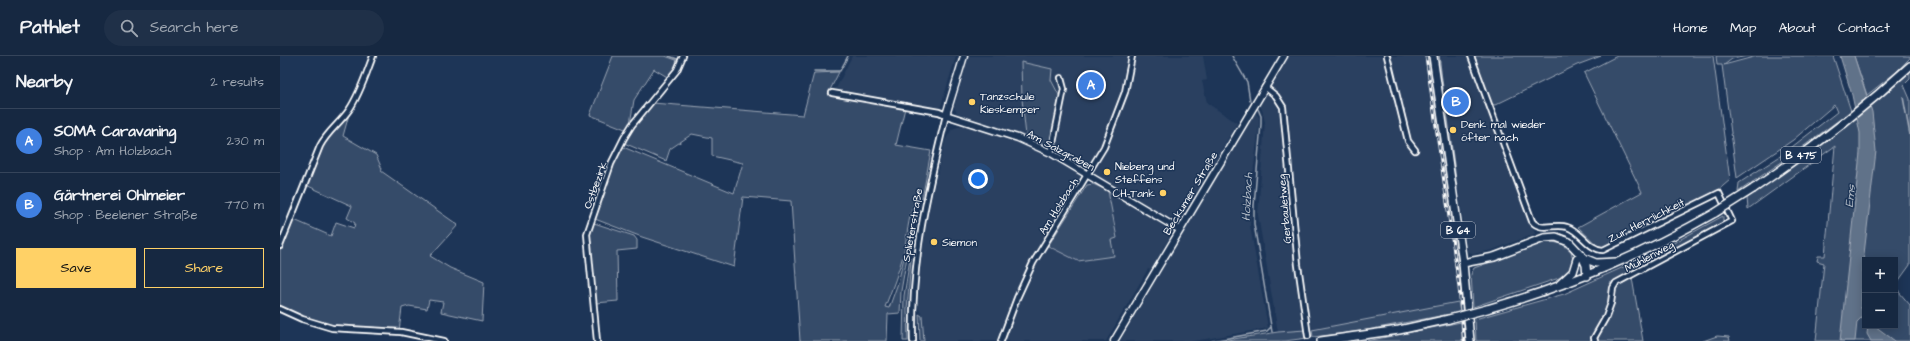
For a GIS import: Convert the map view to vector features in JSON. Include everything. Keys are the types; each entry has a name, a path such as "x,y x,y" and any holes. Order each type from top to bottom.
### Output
{"main road":[{"name":"B 64","path":"1433,56 1463,263 1470,341"},
{"name":"B 475","path":"1321,341 1398,330 1487,310 1553,289 1622,261 1715,213 1753,189 1792,162 1848,119 1910,66"},
{"path":"1463,263 1500,255 1548,237 1563,239 1574,248 1580,258 1581,269 1587,276"},
{"path":"1580,258 1596,263 1622,261"},
{"path":"1553,289 1571,275 1580,258"}],"street":[{"path":"280,246 320,146 325,136 339,123 349,109 373,56"},
{"name":"Ostbezirk","path":"597,341 587,234 611,164 624,138 632,125 677,70 683,56"},
{"name":"Splieterstraße","path":"912,341 912,289 917,250 926,202 946,115 964,56"},
{"name":"Am Holzbach","path":"1001,341 1017,298 1034,263 1104,147 1125,92 1132,56"},
{"name":"Beckumer Straße","path":"1114,341 1284,56"},
{"path":"1388,56 1408,141 1415,150"},
{"name":"Zur Herrlichkeit","path":"1471,56 1532,221 1537,225 1543,227 1560,225 1568,227 1577,232 1595,248 1603,250 1719,193 1726,208"},
{"path":"1051,153 1064,89 1061,78"},
{"name":"Gerbauletweg","path":"1265,87 1276,96 1283,107 1298,265 1308,336"},
{"path":"832,93 939,112 946,115"},
{"name":"Am Salzgraben","path":"946,115 1018,138 1051,153 1180,230"},
{"name":"Mühlenweg","path":"1595,341 1594,338 1609,309 1615,285 1732,221 1726,208"},
{"path":"280,309 302,320 332,328 401,332 444,341"}],"shaded area":[{"path":"613,56 665,56 679,61 669,78 654,69 634,100 630,124 625,129 590,115"},
{"path":"852,56 956,56 940,109 835,91"},
{"path":"969,56 1203,56 1207,80 1202,81 1207,103 1237,123 1185,212 1176,217 1167,217 1055,150 1025,137 957,113 954,107","holes":["1021,63 1052,69 1051,80"]},
{"path":"1289,56 1427,56 1461,294 1465,341 1462,341 1458,302 1312,330 1278,332 1258,215 1265,122 1262,109 1259,105"},
{"path":"1427,56 1429,56 1465,310 1463,311"},
{"path":"1440,56 1469,56 1535,234 1492,250 1474,254 1467,251"},
{"path":"1472,56 1601,56 1577,65 1495,105 1491,104"},
{"path":"1617,56 1713,56 1730,180 1716,192 1615,244 1600,248 1578,227 1642,192 1584,73"},
{"path":"1716,56 1748,56 1732,59 1724,65 1757,56 1833,56 1851,111 1789,157 1738,192 1739,183 1779,157 1837,112 1834,105 1793,140 1737,178 1722,65 1717,65"},
{"path":"1840,56 1854,56 1872,112 1876,151 1864,257 1862,257 1862,318 1857,322 1855,341 1840,341 1860,153 1860,133 1852,95"},
{"path":"1854,56 1910,56 1910,58 1895,73 1867,95"},
{"path":"1021,62 1052,69 1051,80 1060,97 1050,147 1026,136 1022,99"},
{"path":"839,72 828,94 905,108 896,145 931,151 922,199 914,203 909,221 904,252 885,307 889,308 898,283 915,211 901,291 900,313 888,314 887,341 800,341 791,201 743,197 734,267 642,237 595,219 614,164 623,147 734,193 743,163 712,156 712,138 692,134 670,149 666,161 624,143 633,126 652,103 803,115 814,73"},
{"path":"1910,72 1910,79 1904,85 1910,99 1910,265 1898,282 1898,257 1862,257 1862,329 1898,329 1898,288 1899,292 1910,305 1910,341 1816,341 1824,263 1817,261 1818,256 1825,256 1835,146 1748,209 1747,198 1831,138"},
{"path":"350,111 343,136 376,155 382,169 381,171 458,225 430,256 450,268 484,282 482,321 441,312 443,302 429,300 427,309 409,306 402,308 399,331 332,327 308,320 280,306 280,251 292,219 331,236 336,222 354,228 355,223 347,218 352,206 306,185 326,138 331,135"},
{"path":"1255,112 1259,117 1259,125 1252,182 1250,226 1268,328 1194,341 1120,341"},
{"path":"961,126 970,126 1023,144 1080,174 1080,183 1031,262 996,341 924,341 922,316 918,307 920,257 931,200 945,141 952,129"},
{"path":"1093,184 1108,191 1117,238 1111,240 1114,256 1078,261 1048,246 1087,185"},
{"path":"1108,191 1156,220 1166,229 1169,238 1151,270 1148,269 1106,341 1003,341 1037,264 1048,246 1078,261 1111,240 1117,238"},
{"path":"1723,216 1723,222 1610,283 1612,295 1610,303 1592,338 1593,341 1476,341 1475,319 1564,294 1659,251"},
{"path":"594,223 634,236 637,240 637,249 617,251 618,301 596,303 589,234"},
{"path":"1548,241 1562,244 1571,251 1574,263 1565,276 1473,307 1471,274 1474,268"},
{"path":"910,258 907,310 908,341 903,341 904,296"},
{"path":"1632,278 1643,341 1597,341 1615,288"},
{"path":"1458,302 1460,312 1362,331 1313,337 1312,330"},
{"path":"919,314 922,316 924,341 920,341"},
{"path":"1461,322 1462,341 1367,341"},
{"path":"1868,329 1879,329 1895,341 1871,341 1867,334"},
{"path":"1305,330 1307,338 1285,341 1221,341 1278,332"},
{"path":"1717,336 1729,337 1730,341 1703,341"}],"waterway":[{"path":"669,56 680,60"},
{"path":"814,71 840,71 848,56"},
{"name":"Holzbach","path":"1232,56 1247,82 1250,101"},
{"path":"1439,56 1443,89"},
{"path":"1903,97 1910,135"},
{"path":"1445,98 1457,188"},
{"name":"Holzbach","path":"1258,109 1261,116 1261,124 1254,205 1254,224 1272,332"},
{"path":"1212,341 1267,331 1271,327"}],"railway":[{"path":"1426,56 1459,287 1464,341"}],"place":[{"name":"SOMA Caravaning","path":"1091,85"},
{"name":"Tanzschule Kieskemper","path":"972,102"},
{"name":"Gärtnerei Ohlmeier","path":"1456,102"},
{"name":"Denk mal wieder öfter nach","path":"1453,130"},
{"name":"Nieberg und Steffens","path":"1107,172"},
{"name":"CH-Tank","path":"1163,193"},
{"name":"Siemon","path":"934,242"}],"water label":[{"name":"Ems","path":"1850,196"}]}
